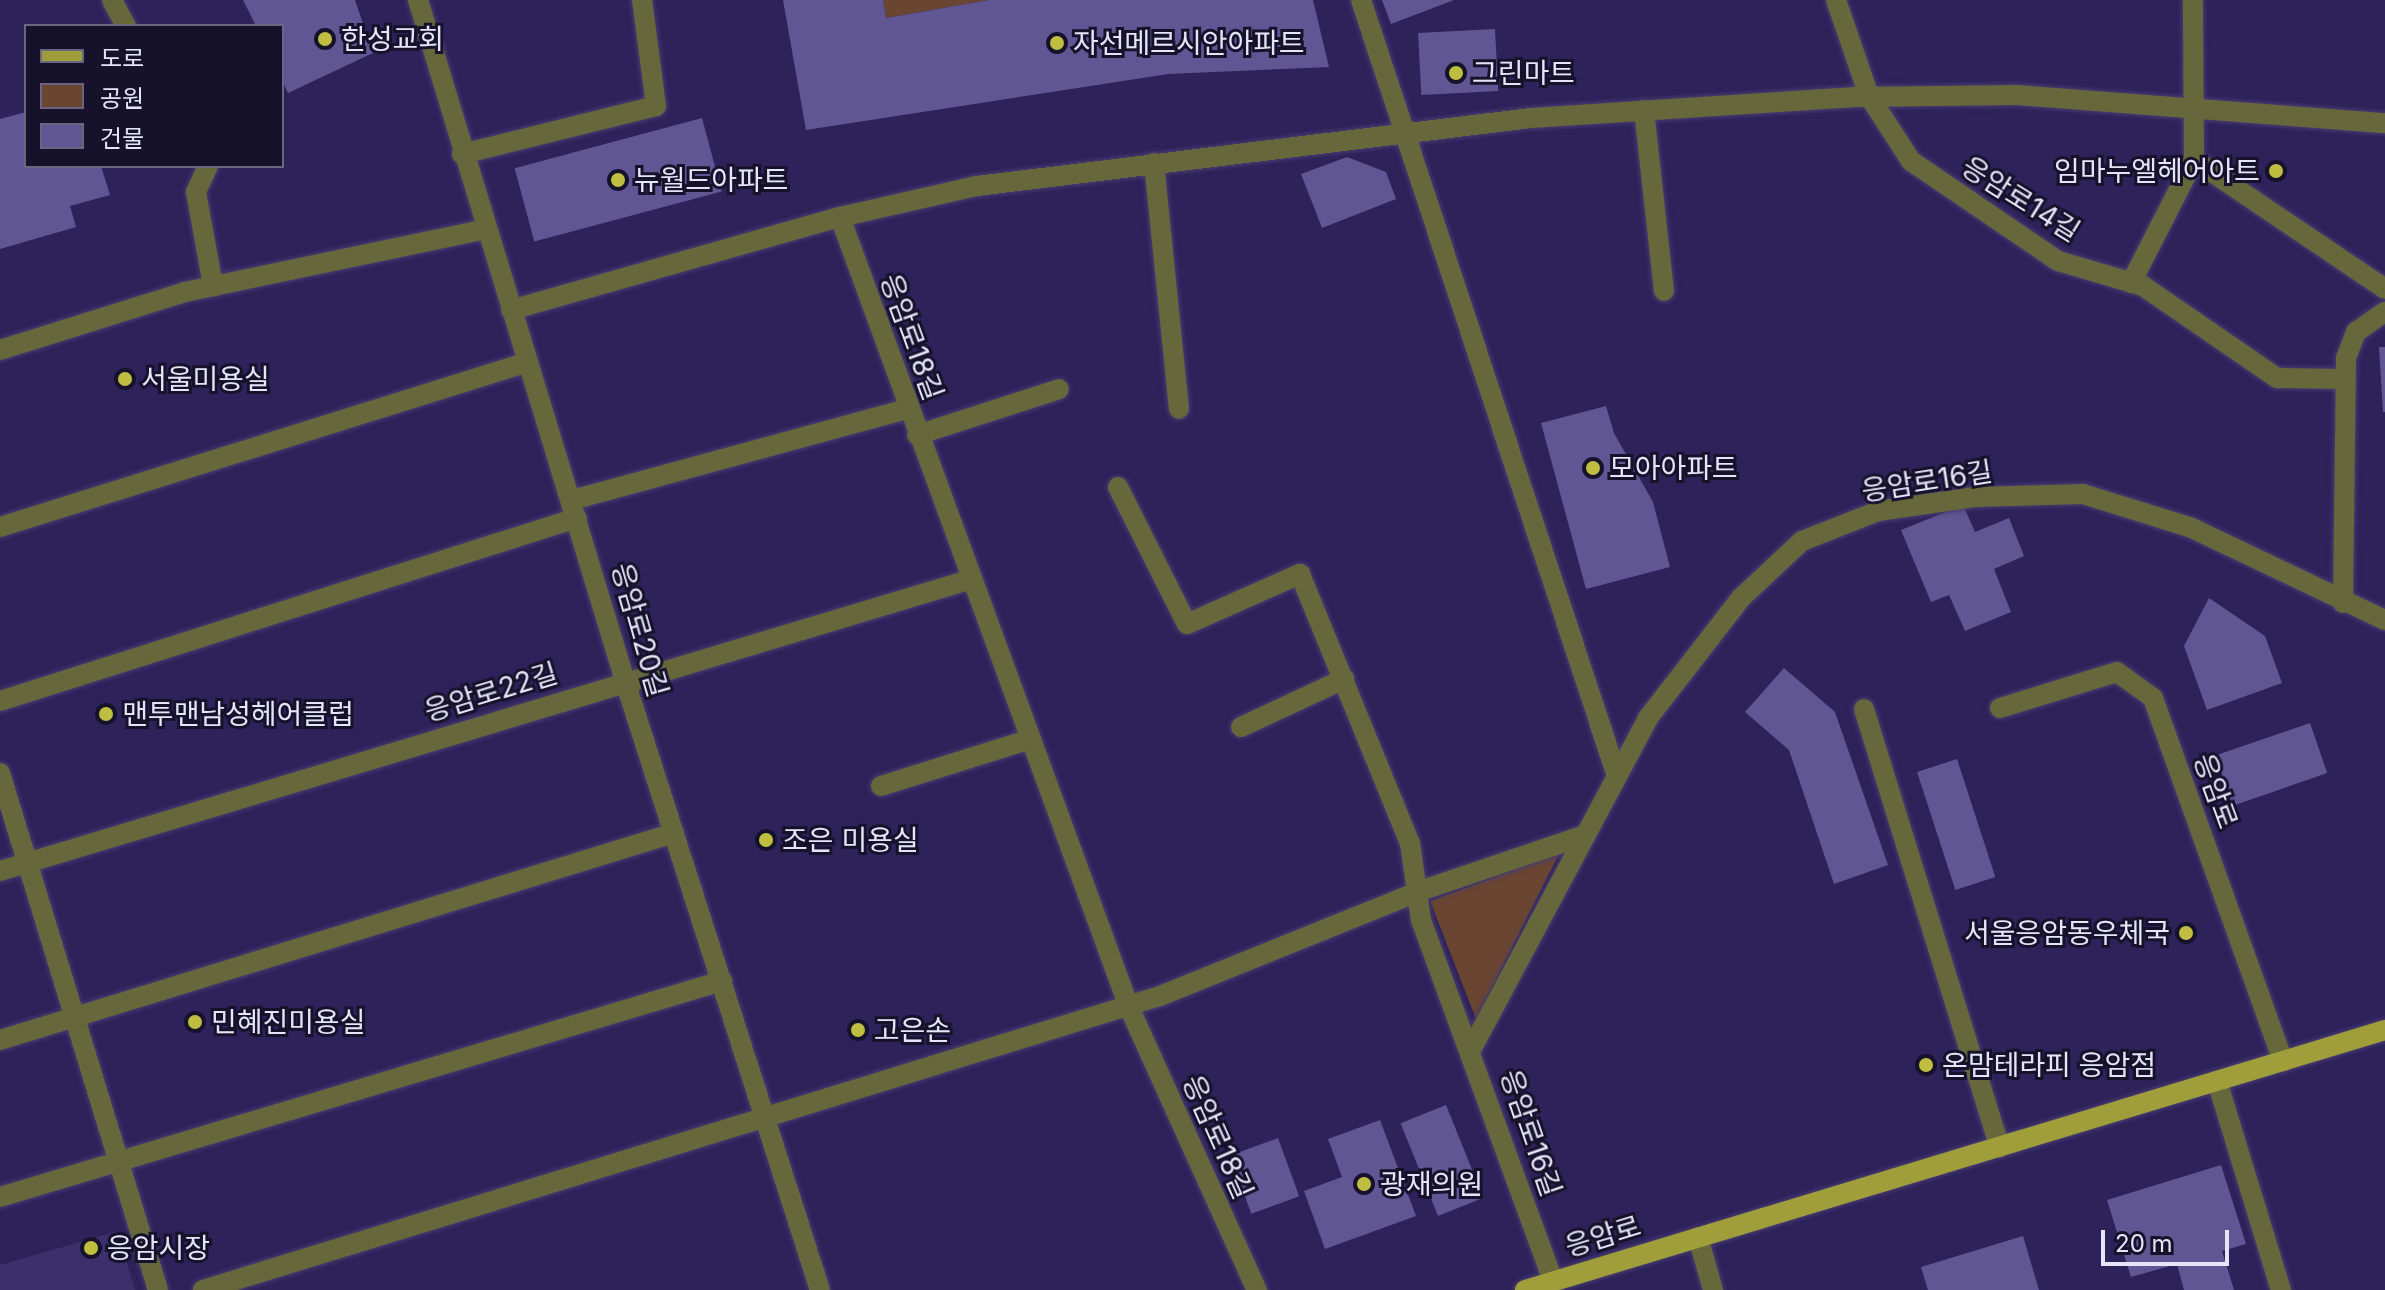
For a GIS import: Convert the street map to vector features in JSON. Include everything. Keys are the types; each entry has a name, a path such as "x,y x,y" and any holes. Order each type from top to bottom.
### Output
{"main road":[{"name":"응암로","path":"1525,1290 2385,1030"}],"street":[{"path":"112,0 125,24"},
{"name":"응암로20길","path":"418,0 462,154 625,681 820,1290"},
{"path":"462,154 656,106 642,0"},
{"path":"1361,0 1617,776"},
{"path":"1836,0 1869,96"},
{"path":"2131,283 2194,160 2198,109 2193,0"},
{"path":"511,310 840,217 977,186 1405,132 1644,110 1869,96 2017,95 2385,123"},
{"name":"응암로14길","path":"1869,96 1911,161 2058,261 2131,283 2277,378 2344,379"},
{"path":"1644,110 1664,291"},
{"path":"2194,160 2385,289"},
{"path":"1154,163 1179,409"},
{"path":"207,168 196,192 213,286"},
{"name":"응암로18길","path":"840,217 917,435 1129,1007 1257,1290"},
{"path":"0,350 213,286 486,229"},
{"path":"2385,312 2356,332 2344,379 2343,603 2385,620"},
{"path":"0,527 528,362"},
{"path":"917,435 1059,389"},
{"path":"0,701 574,509 908,409"},
{"name":"응암로16길","path":"1118,487 1187,624 1300,574 1410,843 1421,920 1472,1048 1553,1281"},
{"name":"응암로16길","path":"1472,1048 1648,718 1741,598 1802,541 1878,511 1975,497 2083,494 2192,528 2343,603"},
{"name":"응암로22길","path":"0,871 972,579"},
{"name":"응암로","path":"2000,708 2117,672 2153,698 2283,1061"},
{"path":"1241,727 1344,679"},
{"path":"1864,709 2000,1147"},
{"path":"881,786 1031,739"},
{"path":"0,773 158,1290"},
{"path":"0,1040 674,833"},
{"path":"203,1290 768,1120 1129,1007 1417,892 1585,835"},
{"path":"0,1197 117,1158 722,981"},
{"path":"2217,1081 2281,1290"},
{"path":"1698,1237 1713,1290"}],"shaded area":[{"name":"응암시장","path":"118,1231 135,1290 0,1290 0,1265"}],"green space":[{"path":"883,0 989,0 886,18"},
{"path":"1559,854 1476,1019 1430,901"}],"building":[{"name":"한성교회","path":"243,0 355,0 373,53 288,93 284,84 284,24 255,24"},
{"name":"자선메르시안아파트","path":"783,0 883,0 886,18 989,0 1313,0 1329,67 1168,74 806,130"},
{"path":"1382,0 1454,0 1391,24"},
{"path":"1495,29 1498,91 1421,95 1418,33"},
{"path":"24,113 24,168 102,168 110,195 70,206 76,227 0,249 0,119"},
{"name":"뉴월드아파트","path":"702,118 722,191 534,242 515,168"},
{"path":"1347,157 1386,172 1396,199 1322,228 1301,174"},
{"path":"2379,347 2385,347 2385,412 2383,412"},
{"name":"모아아파트","path":"1606,406 1614,433 1653,502 1670,567 1586,589 1541,423"},
{"path":"1963,505 1975,532 2009,518 2024,556 1994,569 2011,612 1965,631 1949,595 1931,602 1901,530"},
{"path":"2209,598 2265,636 2282,683 2207,710 2184,646"},
{"path":"1784,668 1835,712 1888,865 1834,884 1789,750 1745,712"},
{"path":"2310,723 2327,773 2233,806 2215,756"},
{"path":"1957,759 1995,877 1955,890 1917,772"},
{"path":"1446,1105 1483,1198 1438,1216 1401,1123"},
{"name":"광재의원","path":"1380,1120 1416,1216 1325,1249 1304,1191 1342,1177 1328,1139"},
{"path":"1278,1138 1299,1196 1251,1214 1230,1155"},
{"path":"2221,1165 2246,1244 2222,1251 2234,1290 2184,1290 2177,1264 2131,1277 2107,1200"},
{"path":"2023,1236 2039,1290 1928,1290 1921,1267"}],"place":[{"name":"한성교회","path":"325,39"},
{"name":"자선메르시안아파트","path":"1057,43"},
{"name":"그린마트","path":"1456,73"},
{"name":"임마누엘헤어아트","path":"2276,171"},
{"name":"뉴월드아파트","path":"618,180"},
{"name":"서울미용실","path":"125,379"},
{"name":"모아아파트","path":"1593,468"},
{"name":"맨투맨남성헤어클럽","path":"106,714"},
{"name":"조은 미용실","path":"766,840"},
{"name":"서울응암동우체국","path":"2186,933"},
{"name":"민혜진미용실","path":"195,1022"},
{"name":"고은손","path":"858,1030"},
{"name":"온맘테라피 응암점","path":"1926,1065"},
{"name":"광재의원","path":"1364,1184"},
{"name":"응암시장","path":"91,1248"}]}
